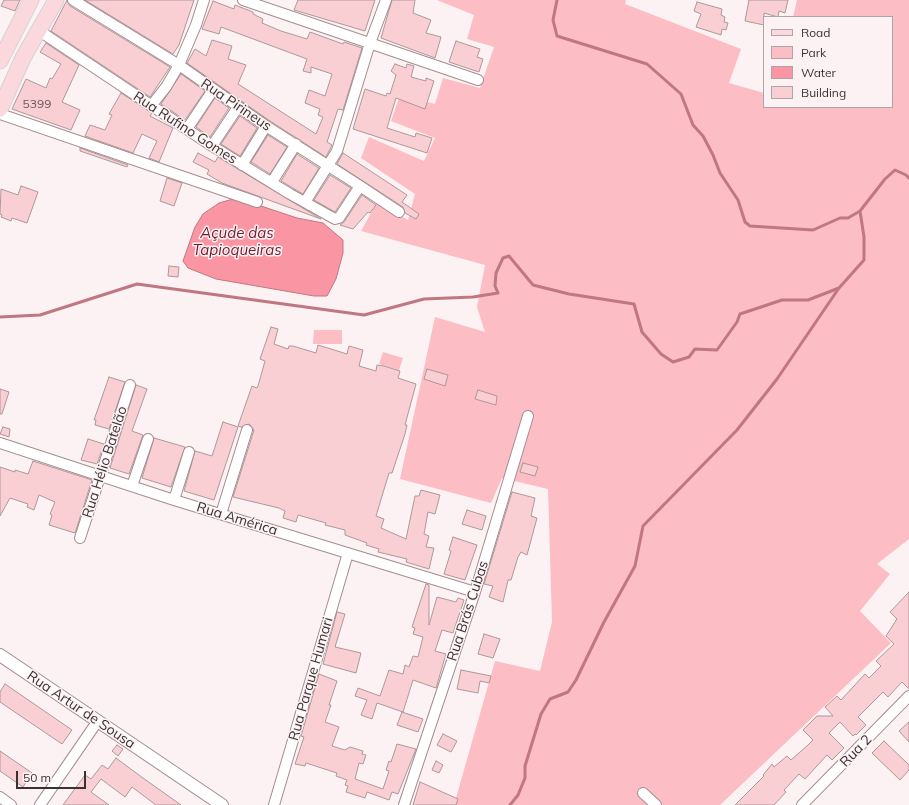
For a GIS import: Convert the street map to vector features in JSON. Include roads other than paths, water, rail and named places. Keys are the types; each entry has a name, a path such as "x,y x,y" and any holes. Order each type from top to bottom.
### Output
{"main road":[{"path":"0,61 31,0"},
{"path":"0,109 11,82 38,30 56,0"}],"street":[{"name":"Rua Pirineus","path":"73,0 179,65 266,126 399,212"},
{"path":"151,106 166,87 179,65 196,25 204,0"},
{"path":"243,0 478,80"},
{"path":"305,202 337,151 370,43 386,0"},
{"name":"Rua Rufino Gomes","path":"38,30 212,146 335,219 339,218 360,186"},
{"path":"188,129 213,90"},
{"path":"212,146 238,107"},
{"path":"0,114 258,202"},
{"path":"242,165 266,126"},
{"path":"272,182 296,144"},
{"name":"Rua Hélio Batelão","path":"80,538 130,385"},
{"name":"Rua Brás Cubas","path":"404,805 475,592 528,416"},
{"path":"221,514 247,430"},
{"path":"132,486 148,439"},
{"name":"Rua América","path":"0,443 174,500 475,592"},
{"path":"174,500 189,452"},
{"name":"Rua Parque Humari","path":"274,805 348,553"},
{"name":"Rua Artur de Sousa","path":"0,656 222,805"},
{"name":"Rua 2","path":"802,805 909,696"},
{"path":"40,805 97,722"},
{"path":"643,793 656,805"},
{"path":"0,797 11,805"}],"water":[{"name":"Açude das Tapioqueiras","path":"233,199 246,201 297,218 323,223 343,240 343,253 336,279 327,296 314,296 216,279 188,268 183,261 195,227 203,214 219,203"}],"waterway":[{"path":"557,0 553,20 557,36 647,64 681,94 693,125 703,136 720,173 738,200 745,222 750,226 813,230 840,218 848,218 860,211"},
{"path":"510,805 518,795 525,778 525,766 541,714 550,699 568,692 576,680 604,622 635,566 643,526 737,430 777,379 839,288 864,260 864,237 860,211 885,179 895,170 909,178"},
{"path":"0,317 40,315 137,284 364,315 424,299 473,297 498,293 495,286 496,273 503,258 509,256 533,285 569,294 634,304 642,332 661,354 673,362 689,357 695,349 717,350 737,322 740,314 782,300 808,300 839,288"}]}
